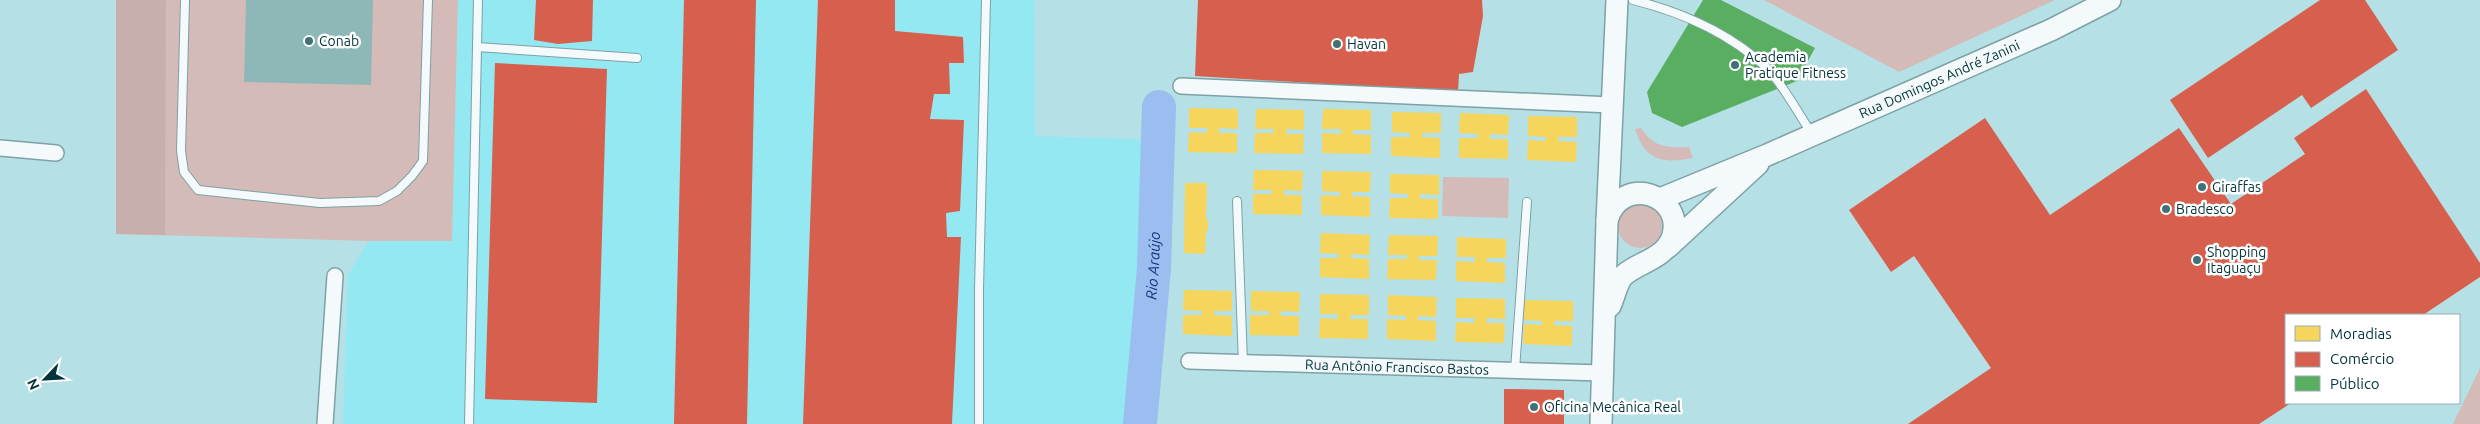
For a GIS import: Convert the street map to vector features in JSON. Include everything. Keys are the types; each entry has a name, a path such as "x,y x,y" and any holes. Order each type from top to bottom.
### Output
{"main road":[{"path":"1602,424 1611,114 1617,0"},
{"name":"Rua Domingos André Zanini","path":"1660,199 1767,155 2052,30 2110,0"},
{"path":"1611,114 1619,168 1626,184 1638,193"},
{"path":"1606,318 1623,276 1658,254 1767,155"},
{"path":"1638,193 1650,194 1660,199 1668,207 1674,229 1658,254 1641,260 1624,256 1612,244 1607,228 1610,211 1617,202 1627,196 1638,193"}],"street":[{"path":"1182,86 1611,114"},
{"path":"0,148 56,153"},
{"path":"325,424 335,276"},
{"name":"Rua Antônio Francisco Bastos","path":"1189,361 1603,373"}],"lane":[{"path":"185,0 181,151 184,172 198,190 320,203 378,201 397,191 412,176 423,161 428,0"},
{"path":"469,424 478,0"},
{"path":"979,424 986,0"},
{"path":"1632,0 1671,10 1714,30 1767,68 1813,135"},
{"path":"477,47 637,58"},
{"path":"1237,201 1243,363"},
{"path":"1515,370 1527,202"}],"shaded area":[{"path":"116,0 458,0 452,241 369,241 116,234"},
{"path":"116,0 166,0 165,235 116,234"},
{"path":"458,0 1034,0 1035,136 1157,140 1155,424 343,424 348,275 369,241 452,240"},
{"path":"1764,0 2055,0 1899,72"},
{"path":"1641,128 1650,139 1661,145 1689,147 1693,158 1664,160 1656,158 1644,148 1639,140 1635,129"},
{"path":"1443,177 1509,178 1508,218 1442,216"},
{"path":"1640,204 1652,208 1658,214 1662,226 1658,238 1652,244 1640,248 1628,244 1622,238 1618,226 1622,214 1628,208"},
{"path":"2480,368 2480,424 2453,424"}],"building: Moradias":[{"path":"1189,108 1238,109 1238,129 1219,128 1219,133 1237,133 1237,153 1188,152 1189,132 1207,133 1207,128 1189,128"},
{"path":"1256,109 1304,110 1304,130 1286,129 1286,134 1304,134 1303,154 1254,153 1255,133 1274,133 1274,129 1255,129"},
{"path":"1323,109 1371,110 1371,130 1353,130 1353,134 1371,135 1371,154 1322,153 1322,133 1341,134 1341,129 1322,129"},
{"path":"1392,112 1441,113 1441,133 1422,133 1422,137 1440,138 1440,158 1391,156 1391,137 1410,137 1410,133 1392,132"},
{"path":"1460,113 1509,115 1508,135 1490,134 1490,139 1508,139 1508,159 1459,158 1459,138 1478,138 1478,134 1459,133"},
{"path":"1528,116 1577,117 1577,137 1558,137 1558,141 1577,142 1576,162 1527,160 1528,140 1546,141 1546,137 1528,136"},
{"path":"1254,170 1303,171 1302,191 1284,190 1284,195 1302,195 1302,215 1253,214 1253,194 1272,194 1272,190 1253,190"},
{"path":"1322,171 1371,172 1370,192 1352,192 1352,196 1370,197 1370,217 1321,215 1321,195 1340,196 1340,192 1322,191"},
{"path":"1390,174 1439,175 1439,195 1420,194 1420,199 1438,199 1438,219 1389,218 1390,198 1408,198 1408,194 1390,193"},
{"path":"1185,183 1207,183 1206,220 1208,220 1208,231 1206,231 1205,254 1184,253"},
{"path":"1321,233 1370,235 1369,255 1351,254 1351,258 1369,259 1369,279 1320,277 1320,258 1339,258 1339,254 1320,253"},
{"path":"1389,235 1438,236 1437,256 1419,256 1419,260 1437,260 1436,280 1387,279 1388,259 1407,259 1407,255 1388,255"},
{"path":"1457,237 1506,239 1506,258 1487,258 1487,262 1505,263 1505,283 1456,281 1456,261 1475,262 1475,257 1457,257"},
{"path":"1184,290 1232,291 1232,311 1214,311 1214,315 1232,316 1232,336 1183,334 1183,315 1202,315 1202,311 1183,310"},
{"path":"1251,291 1300,292 1299,312 1281,311 1281,316 1299,316 1299,336 1250,335 1250,315 1269,315 1269,311 1251,311"},
{"path":"1320,294 1369,295 1369,315 1350,315 1350,319 1368,319 1368,339 1319,338 1320,318 1338,319 1338,314 1320,314"},
{"path":"1388,295 1437,297 1436,317 1418,316 1418,320 1436,321 1436,341 1387,339 1387,319 1406,320 1406,316 1388,315"},
{"path":"1456,298 1505,299 1505,319 1487,318 1486,323 1505,323 1504,343 1455,342 1456,322 1474,323 1475,318 1456,318"},
{"path":"1524,300 1573,301 1573,321 1554,321 1554,325 1572,326 1572,346 1523,344 1524,324 1542,325 1542,321 1524,320"}],"building: Comércio":[{"path":"536,0 593,0 592,41 558,44 534,40"},
{"path":"684,0 756,0 747,424 674,424"},
{"path":"818,0 895,0 895,31 963,37 964,63 949,63 950,94 934,94 930,119 964,120 960,211 946,213 947,237 961,237 952,424 803,424"},
{"name":"Havan","path":"1198,0 1482,0 1483,16 1473,72 1459,74 1458,92 1195,76"},
{"path":"2320,0 2365,0 2398,50 2311,108 2302,95 2208,158 2170,100"},
{"path":"495,63 607,69 597,403 485,399"},
{"name":"Shopping Itaguaçu","path":"2366,89 2480,263 2480,277 2424,314 2285,314 2285,404 2289,404 2259,424 1908,424 1991,368 1914,256 1891,272 1849,210 1985,118 2050,215 2179,128 2231,204 2305,154 2294,138"},
{"name":"Oficina Mecânica Real","path":"1504,389 1564,390 1564,424 1504,424"}],"building: Público":[{"name":"Academia Pratique Fitness","path":"1703,0 1721,0 1815,48 1797,81 1682,127 1652,113 1647,92"}],"building: Outros":[{"name":"Conab","path":"246,0 373,0 371,85 244,82"}],"waterway":[{"name":"Rio Araújo","path":"1140,424 1154,268 1159,107"}],"place":[{"name":"Conab","path":"309,41"},
{"name":"Havan","path":"1337,44"},
{"name":"Academia Pratique Fitness","path":"1735,65"},
{"name":"Giraffas","path":"2202,187"},
{"name":"Bradesco","path":"2166,209"},
{"name":"Shopping Itaguaçu","path":"2197,260"},
{"name":"Oficina Mecânica Real","path":"1534,407"}]}
